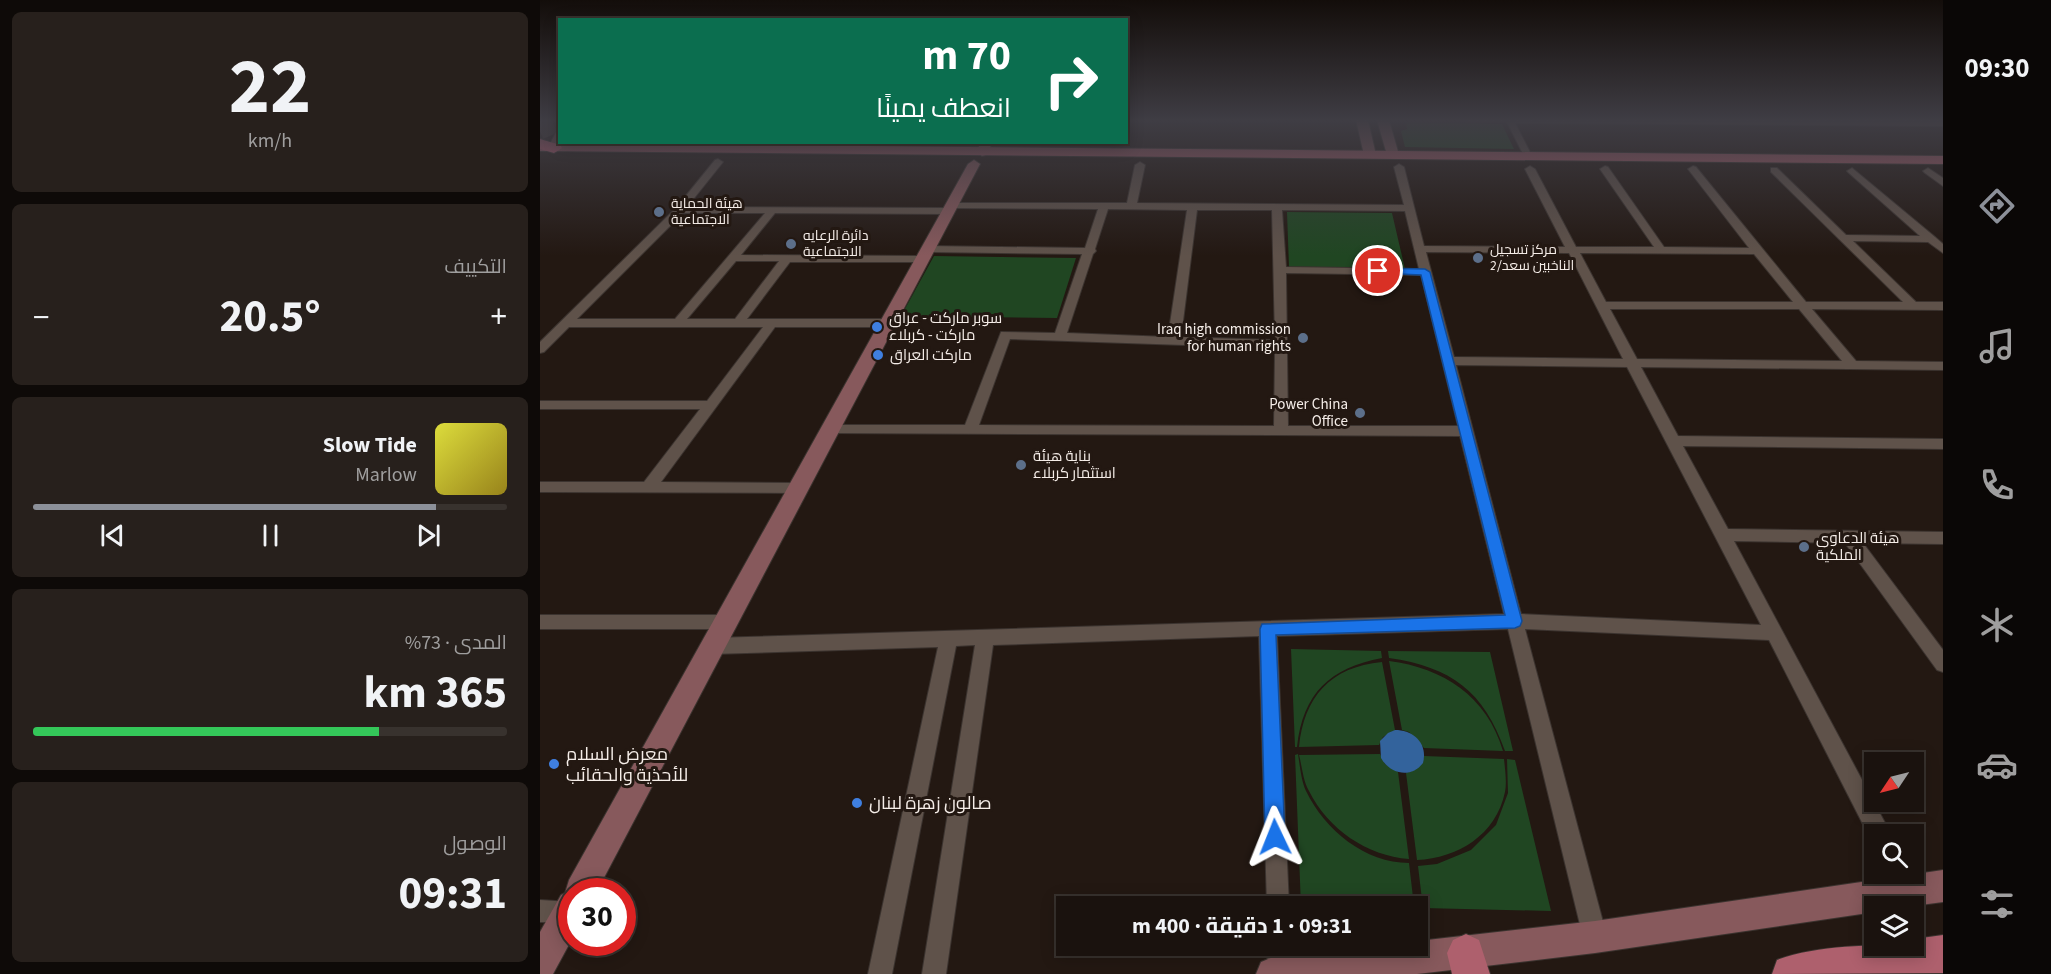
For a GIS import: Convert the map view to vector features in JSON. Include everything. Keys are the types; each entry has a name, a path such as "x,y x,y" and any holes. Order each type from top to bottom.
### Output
{"main road":[{"path":"1560,165 1605,169 1936,171"},
{"path":"1791,974 1943,954"}],"street":[{"path":"540,349 680,210 715,165"},
{"path":"580,878 712,646 974,165"},
{"path":"1131,206 1140,165"},
{"path":"1397,165 1595,937"},
{"path":"1530,165 1875,824"},
{"path":"1605,169 1661,250"},
{"path":"1693,169 1757,251 1852,365"},
{"path":"1774,170 1912,306"},
{"path":"1852,171 1943,250"},
{"path":"1936,171 1943,183"},
{"path":"680,210 1104,206 1409,208"},
{"path":"1060,336 1091,251 1104,206"},
{"path":"1174,341 1192,207"},
{"path":"1277,207 1282,270 1281,430"},
{"path":"678,323 773,210"},
{"path":"1843,238 1931,239"},
{"path":"1420,249 1757,251"},
{"path":"733,258 1091,251"},
{"path":"738,323 787,258"},
{"path":"1282,270 1425,272"},
{"path":"1602,305 1943,306"},
{"path":"566,323 888,323"},
{"path":"650,488 772,323"},
{"path":"970,430 1005,335 1280,344"},
{"path":"1448,361 1943,366"},
{"path":"540,405 711,405"},
{"path":"830,430 1466,431"},
{"path":"1673,441 1943,444"},
{"path":"540,487 798,489"},
{"path":"1722,535 1943,538"},
{"path":"1849,536 1943,664"},
{"path":"712,646 1515,621 1774,633"},
{"path":"540,622 725,622"},
{"path":"1268,629 1278,896"},
{"path":"934,974 985,638"},
{"path":"880,974 949,639"},
{"path":"1277,964 1469,963 1595,937 1894,884"},
{"path":"1924,884 1943,886"},
{"path":"540,964 558,922"}],"green space":[{"path":"1287,212 1392,213 1405,269 1289,267"},
{"path":"934,256 1076,258 1057,318 901,316"},
{"path":"1291,649 1381,651 1382,658 1348,669 1334,676 1322,686 1306,712 1300,728 1297,747 1295,747"},
{"path":"1388,651 1490,652 1513,751 1505,751 1487,712 1462,685 1430,668 1389,658"},
{"path":"1389,661 1427,670 1460,688 1486,715 1503,751 1424,748 1409,732 1402,730"},
{"path":"1382,662 1395,730 1383,737 1379,745 1299,747 1307,713 1323,688 1348,670"},
{"path":"1298,754 1306,791 1324,819 1348,842 1362,851 1393,862 1409,863 1413,896 1301,896 1295,755"},
{"path":"1380,754 1385,764 1398,772 1409,859 1393,857 1364,846 1338,828 1317,805 1309,791 1299,755"},
{"path":"1424,756 1504,759 1506,788 1493,820 1473,841 1447,855 1417,860 1406,773 1418,768"},
{"path":"1507,759 1515,760 1551,911 1428,908 1428,896 1422,896 1418,866 1437,864 1471,850 1496,825 1508,793"}],"water":[{"path":"1395,730 1414,735 1421,744 1423,763 1413,771 1407,773 1395,771 1381,758 1380,741"}],"place":[{"name":"هيئة الحماية الاجتماعية","path":"659,212"},
{"name":"دائرة الرعايه الاجتماعية","path":"791,244"},
{"name":"مركز تسجيل الناخبين سعد/2","path":"1478,258"},
{"name":"سوبر ماركت - عراق ماركت - كربلاء","path":"877,327"},
{"name":"Iraq high commission for human rights","path":"1303,338"},
{"name":"ماركت العراق","path":"878,355"},
{"name":"Power China Office","path":"1360,413"},
{"name":"بناية هيئة استثمار كربلاء","path":"1021,465"},
{"name":"هيئة الدعاوى الملكية","path":"1804,547"},
{"name":"معرض السلام للأحذية والحقائب","path":"554,764"},
{"name":"صالون زهرة لبنان","path":"857,803"}],"route":[{"path":"1275,837 1268,629 1515,621 1425,272 1378,271"}]}
